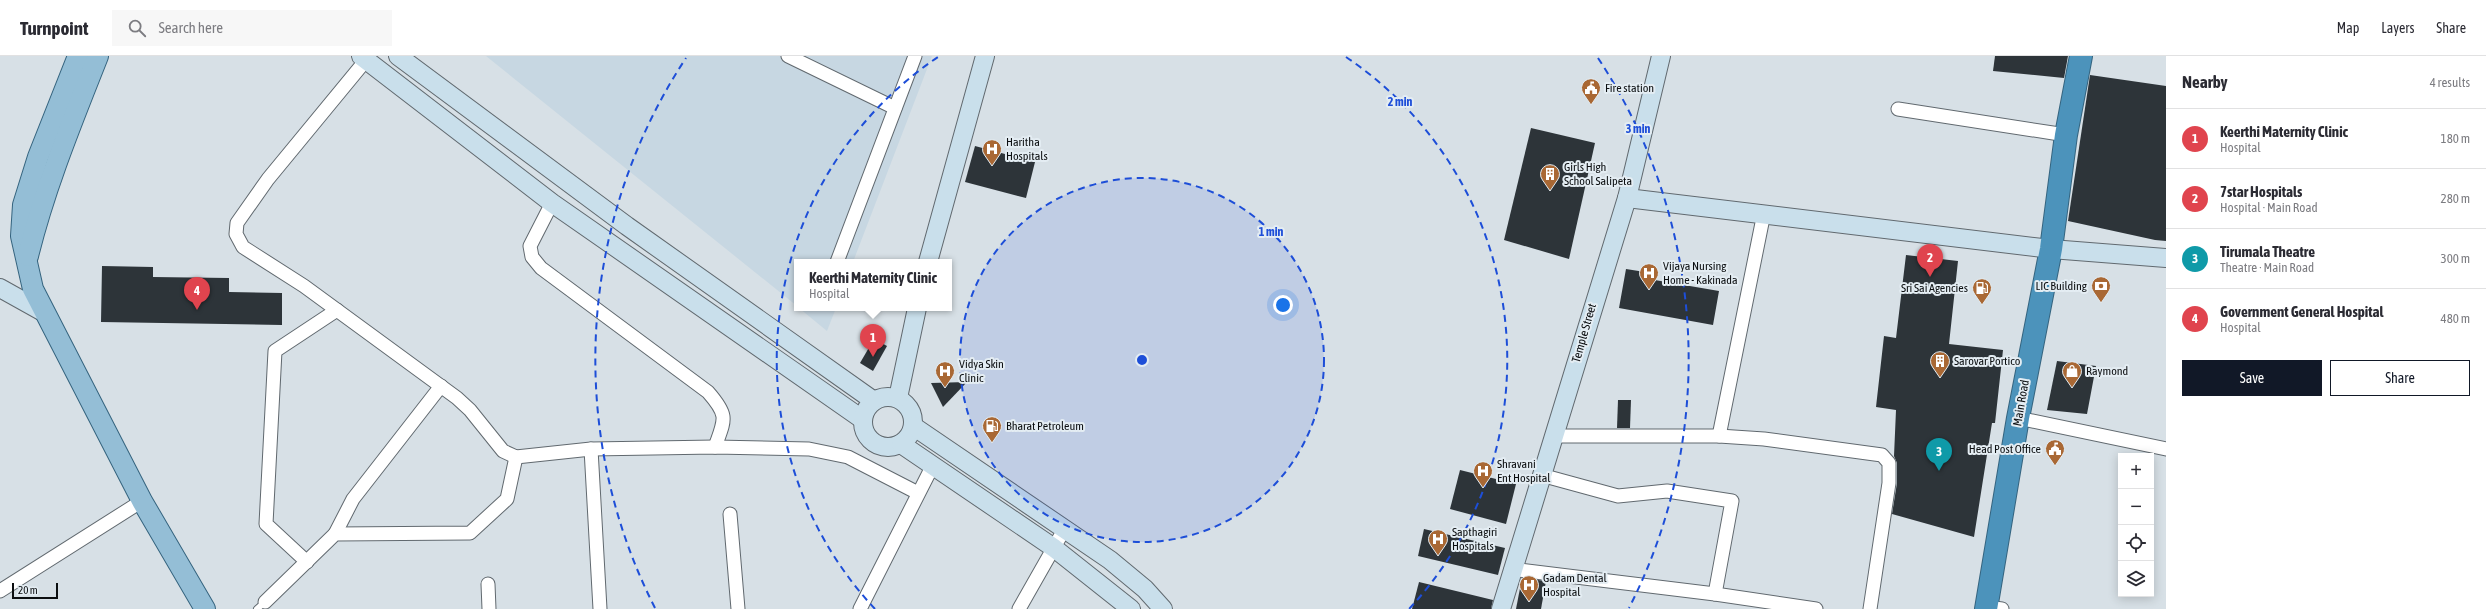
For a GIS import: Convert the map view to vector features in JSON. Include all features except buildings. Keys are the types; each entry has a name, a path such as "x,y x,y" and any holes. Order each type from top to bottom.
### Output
{"highway":[{"name":"Main Road","path":"1992,608 2018,418 2050,248 2066,135 2081,56"}],"main road":[{"path":"78,56 38,157 23,205 21,236 33,289 43,312 142,501 205,609"},
{"path":"27,262 43,202 67,132 98,56"}],"street":[{"path":"383,74 397,56 626,226 874,400"},
{"path":"788,56 895,108"},
{"path":"838,259 915,56"},
{"path":"929,259 985,56"},
{"name":"Temple Street","path":"1501,609 1511,569 1627,198 1661,56"},
{"path":"862,419 552,203 363,58 268,179 237,223 236,234 243,247 337,310 441,386 470,410 503,451 516,457 591,449 715,447 809,449 848,457 918,493"},
{"path":"1898,109 2066,135"},
{"path":"1627,198 2050,248 2166,258"},
{"path":"552,203 530,246 532,257 541,268 708,392 721,407 724,421 715,447"},
{"path":"1719,436 1764,213"},
{"path":"0,288 43,312"},
{"path":"307,562 266,524 275,350 337,310"},
{"path":"898,398 916,311"},
{"path":"261,606 335,534 353,499 441,386"},
{"path":"886,397 898,398 910,410 913,426 909,437 901,444 890,448 879,446 869,440 863,431 862,419 866,409 874,400 886,397"},
{"path":"2018,418 2166,449"},
{"path":"913,426 1110,560 1145,589 1164,609"},
{"path":"1553,436 1719,436 1764,439 1882,455 1889,463 1889,483 1870,609"},
{"path":"901,444 932,467 1054,548 1131,609"},
{"path":"591,449 600,609"},
{"path":"335,534 470,532 507,499 516,457"},
{"path":"860,609 932,467"},
{"path":"1541,476 1618,496 1667,491 1732,501 1715,594"},
{"path":"0,591 142,501"},
{"path":"730,514 738,609"},
{"path":"1019,609 1065,528"},
{"path":"1511,569 1715,594 1807,608"},
{"path":"488,584 489,609"}],"shaded area":[{"path":"486,56 932,56 854,259 794,259 794,304"},
{"path":"803,311 835,311 827,331"}],"place":[{"name":"Fire station","path":"1591,105"},
{"name":"Haritha Hospitals","path":"992,166"},
{"name":"Girls High School Salipeta","path":"1550,191"},
{"name":"7star Hospitals","path":"1930,277"},
{"name":"Vijaya Nursing Home - Kakinada","path":"1649,290"},
{"name":"LIC Building","path":"2101,303"},
{"name":"Sri Sai Agencies","path":"1982,305"},
{"name":"Government General Hospital","path":"197,310"},
{"name":"Keerthi Maternity Clinic","path":"873,357"},
{"name":"Sarovar Portico","path":"1940,378"},
{"name":"Vidya Skin Clinic","path":"945,388"},
{"name":"Raymond","path":"2072,388"},
{"name":"Bharat Petroleum","path":"992,443"},
{"name":"Head Post Office","path":"2055,466"},
{"name":"Tirumala Theatre","path":"1939,471"},
{"name":"Shravani Ent Hospital","path":"1483,488"},
{"name":"Sapthagiri Hospitals","path":"1438,556"},
{"name":"Gadam Dental Hospital","path":"1529,602"}]}
